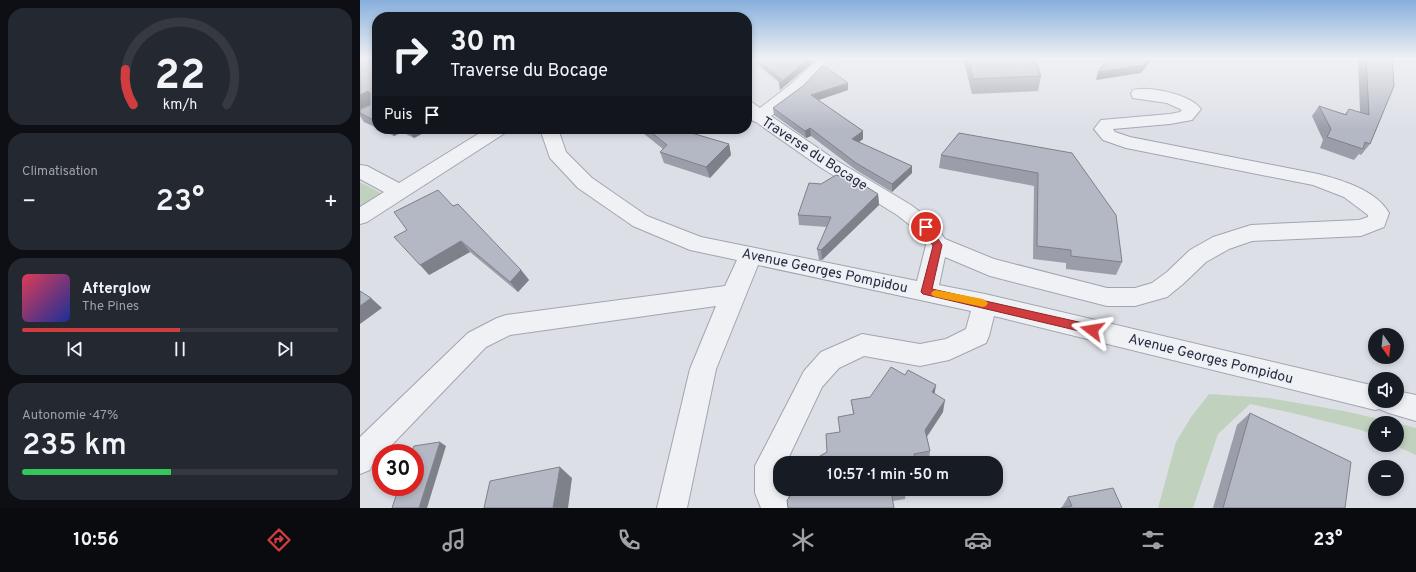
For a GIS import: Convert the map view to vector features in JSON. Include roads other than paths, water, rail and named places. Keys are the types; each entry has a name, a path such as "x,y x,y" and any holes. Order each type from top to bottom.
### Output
{"street":[{"path":"753,112 797,88 804,82"},
{"path":"926,292 937,245 990,267 1107,297 1135,297 1159,290 1175,278 1198,256 1222,242 1251,234 1295,230 1361,228 1377,222 1379,213 1370,204 1351,192 1316,179 1126,142 1109,136 1103,129 1107,124 1170,119 1186,116 1192,110 1186,104 1180,102 1162,97 1139,94"},
{"name":"Traverse du Bocage","path":"753,112 827,163 904,210 926,227 937,245"},
{"path":"360,217 491,134"},
{"name":"Avenue Georges Pompidou","path":"551,134 557,154 585,183 640,221 698,244 985,304 1368,396"},
{"path":"360,171 399,192"},
{"path":"672,508 703,369 733,294 751,255"},
{"path":"361,457 478,340 506,325 733,294"},
{"path":"777,508 770,493 770,466 813,379 830,360 862,345 920,355 949,349 977,336 985,304"},
{"path":"1404,405 1416,408"}]}
